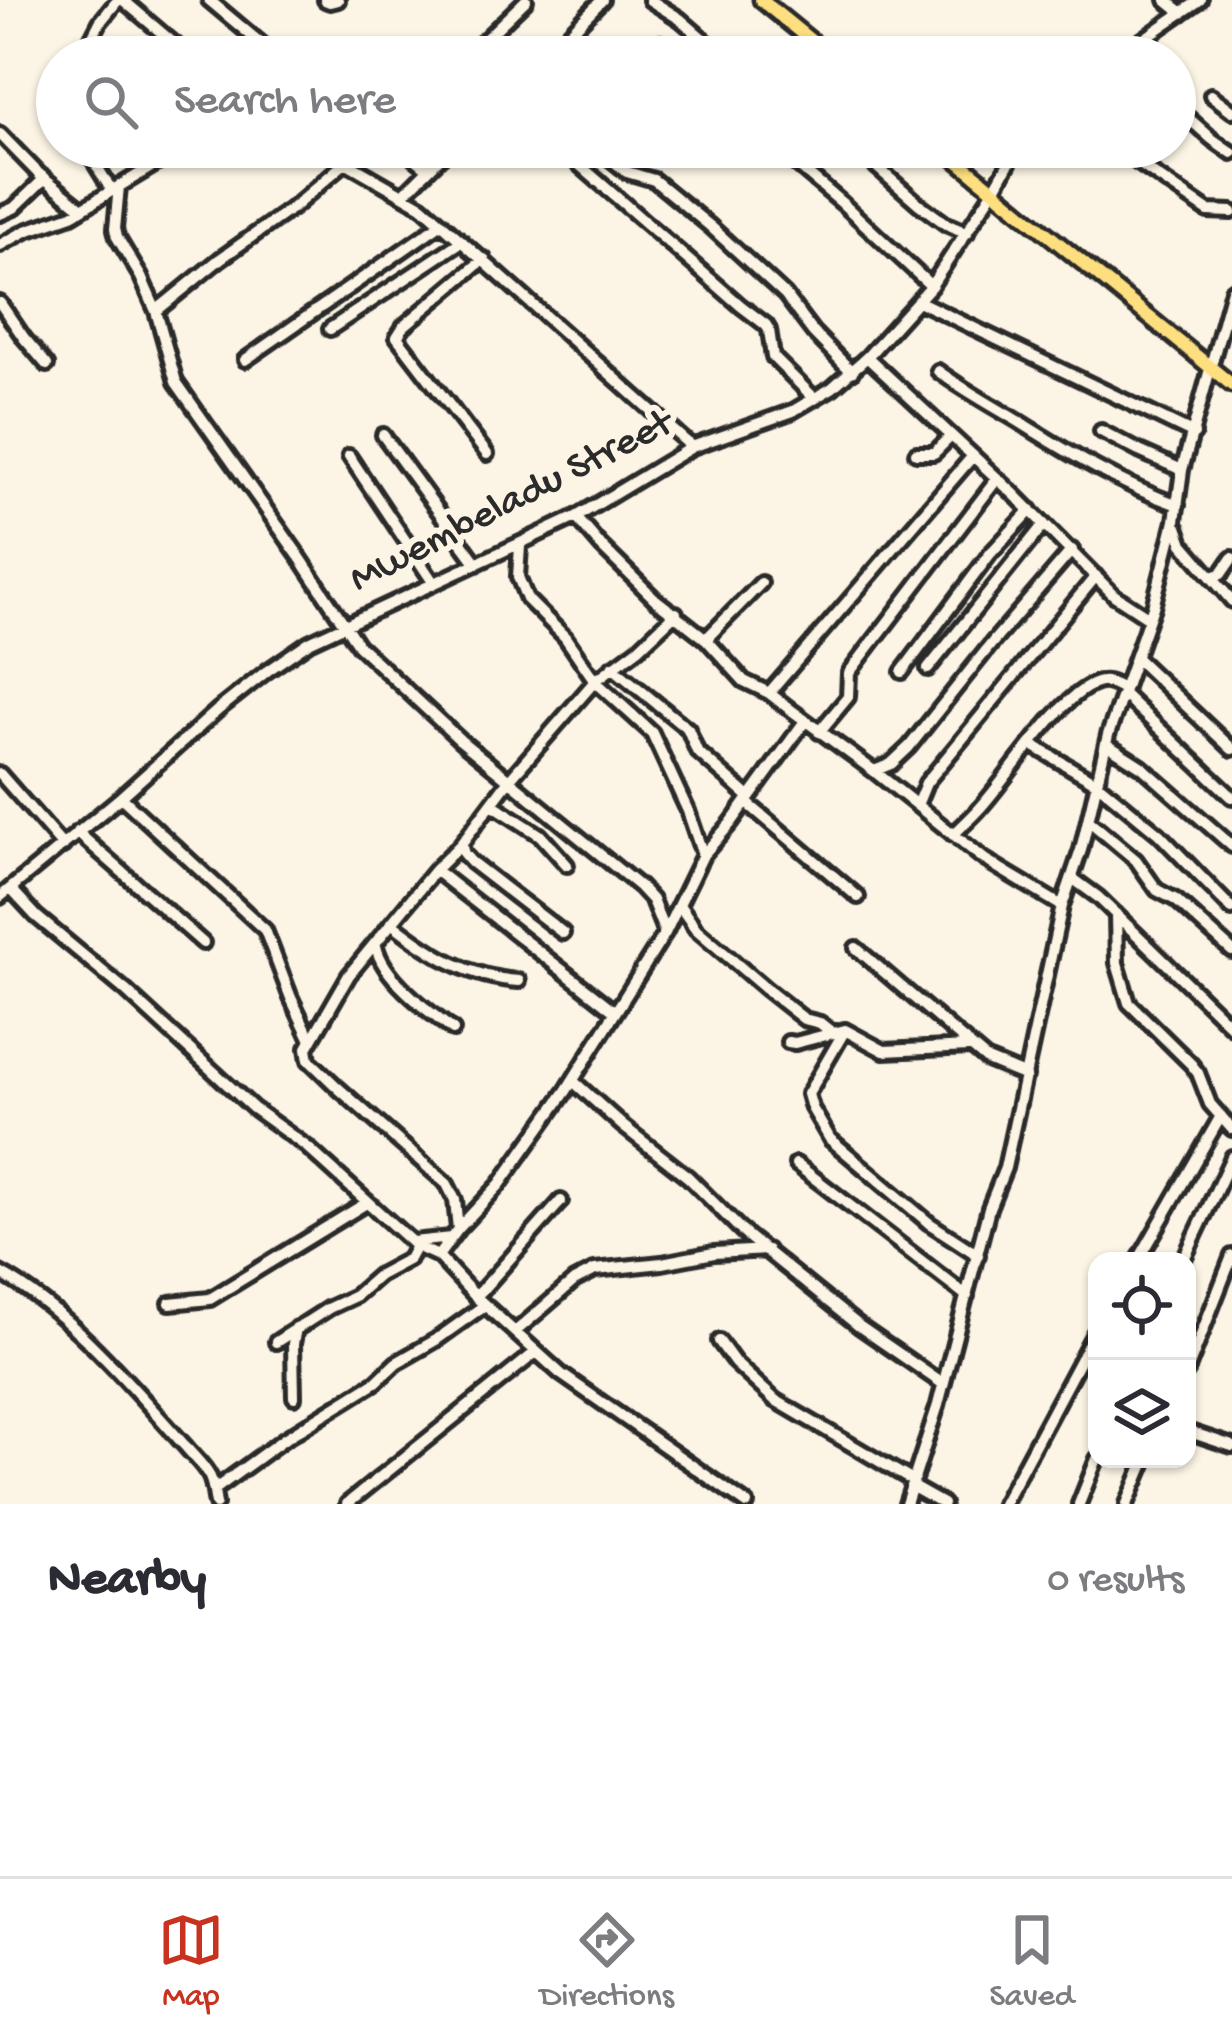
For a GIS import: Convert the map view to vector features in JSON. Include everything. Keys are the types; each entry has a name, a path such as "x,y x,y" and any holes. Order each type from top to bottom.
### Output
{"main road":[{"path":"761,0 805,36"},
{"path":"967,168 1232,385"}],"street":[{"path":"93,36 120,0 164,36"},
{"path":"209,0 252,36"},
{"path":"325,0 338,0"},
{"path":"489,36 526,0"},
{"path":"567,36 602,0"},
{"path":"650,0 700,36"},
{"path":"1166,0 1182,13"},
{"path":"1149,36 1200,0"},
{"path":"1211,94 1232,111"},
{"path":"1196,125 1232,153"},
{"path":"0,134 82,208"},
{"path":"98,168 116,189 117,237 156,310 181,390 358,646 509,780 640,887 656,908 665,932"},
{"path":"0,245 64,219 150,168"},
{"path":"156,310 339,168"},
{"path":"359,168 442,223 692,447"},
{"path":"404,194 427,168"},
{"path":"583,168 766,325 773,357 815,399"},
{"path":"622,168 654,180 710,226 785,295 852,371"},
{"path":"801,168 931,286"},
{"path":"875,168 946,224 967,233"},
{"name":"Mwembeladu Street","path":"6,893 219,709 309,642 520,546 692,447 766,422 815,399 867,357 931,286 1006,168"},
{"path":"1146,168 1208,211 1232,212"},
{"path":"0,214 14,208 45,178"},
{"path":"245,360 442,223"},
{"path":"330,329 462,241"},
{"path":"484,259 397,337 487,454"},
{"path":"906,1504 989,1208 1005,1168 1062,906 1106,744 1149,618 1177,511 1182,470 1232,290"},
{"path":"918,301 1194,434"},
{"path":"0,303 47,364"},
{"path":"867,357 1124,603 1149,618"},
{"path":"938,371 1069,452 1177,511"},
{"path":"1101,431 1182,470"},
{"path":"383,435 477,564"},
{"path":"916,453 934,453 951,436"},
{"path":"349,456 433,583"},
{"path":"769,693 972,457"},
{"path":"819,732 848,697 849,674 998,479"},
{"path":"902,672 1006,533 1031,511"},
{"path":"1177,511 1183,544 1227,589 1232,601"},
{"path":"576,517 656,600 706,639 736,675 769,693 1003,872 1062,906"},
{"path":"928,669 1044,524"},
{"path":"520,546 518,578 527,599 565,637 595,682 652,733 704,856"},
{"path":"874,771 891,764 909,747 1072,550"},
{"path":"1212,577 1221,574 1232,558"},
{"path":"916,805 926,783 1096,575"},
{"path":"706,639 761,583"},
{"path":"455,1233 455,1200 447,1184 352,1101 306,1053 349,975 509,780 595,682 676,613"},
{"path":"1136,658 1232,748"},
{"path":"612,668 683,724 697,751 858,896"},
{"path":"953,835 1067,704 1098,682 1124,691 1232,797"},
{"path":"438,1256 500,1184 573,1081 665,932 704,856 805,722"},
{"path":"1106,744 1142,767 1232,846"},
{"path":"1032,745 1097,783 1159,834 1232,909"},
{"path":"0,774 63,846"},
{"path":"122,797 265,930 311,1040"},
{"path":"492,805 540,835 567,865"},
{"path":"1088,820 1136,860 1157,890 1176,900 1232,952"},
{"path":"76,832 203,943"},
{"path":"460,844 471,862 563,933"},
{"path":"435,870 614,1011"},
{"path":"1072,878 1231,1023"},
{"path":"6,893 125,991 253,1108 307,1147 414,1244 438,1256 480,1301 579,1388 747,1504"},
{"path":"679,905 696,929 766,989 804,1019 830,1031"},
{"path":"1116,914 1117,963 1129,1003 1191,1064 1210,1104 1232,1129"},
{"path":"393,924 453,964 483,977 519,981"},
{"path":"376,946 382,965 453,1030"},
{"path":"856,948 971,1047 1003,1070 1026,1076"},
{"path":"845,1030 808,1094 823,1130 929,1223 978,1255"},
{"path":"788,1042 845,1030 884,1051 971,1047"},
{"path":"573,1081 688,1177 745,1234 859,1326 943,1384"},
{"path":"1143,1252 1221,1116"},
{"path":"1187,1252 1232,1156"},
{"path":"796,1164 967,1297"},
{"path":"214,1490 436,1340 480,1301 561,1201"},
{"path":"170,1303 210,1299 368,1202"},
{"path":"414,1244 455,1233"},
{"path":"276,1342 409,1259 414,1244"},
{"path":"515,1332 574,1281 595,1270 766,1250"},
{"path":"1191,1360 1232,1256"},
{"path":"0,1274 35,1296 82,1337 161,1416 205,1469 215,1504"},
{"path":"294,1397 296,1328"},
{"path":"719,1341 734,1364 775,1400 944,1504"},
{"path":"1003,1504 1088,1345"},
{"path":"347,1504 536,1352"},
{"path":"1196,1435 1232,1446"},
{"path":"1078,1504 1093,1468"},
{"path":"1127,1504 1142,1468"}]}
